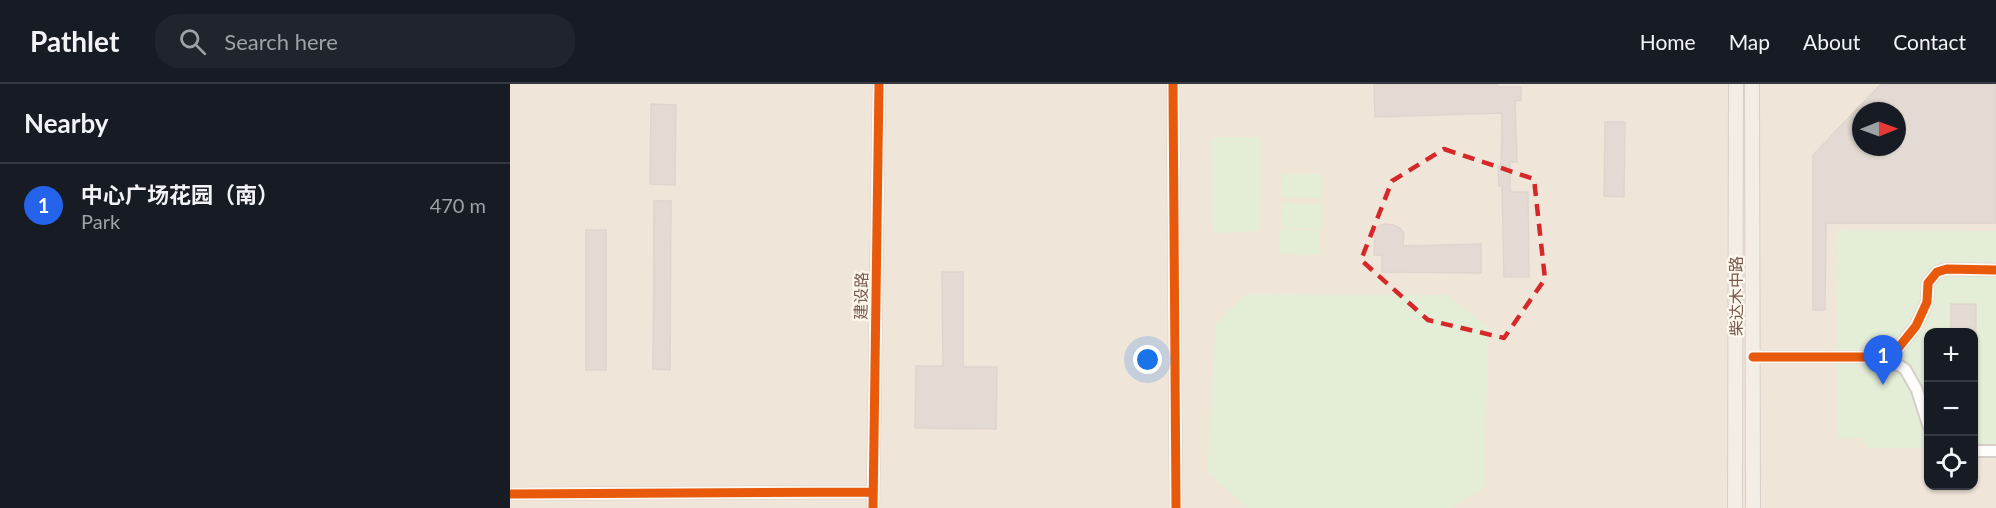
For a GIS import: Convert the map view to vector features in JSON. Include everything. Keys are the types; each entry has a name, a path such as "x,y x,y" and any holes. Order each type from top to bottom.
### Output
{"main road":[{"name":"柴达木中路","path":"1735,508 1736,84"},
{"name":"柴达木中路","path":"1752,84 1753,508"}],"street":[{"name":"建设路","path":"873,508 879,84"},
{"path":"1173,84 1176,508"},
{"path":"1753,357 1885,357 1895,352 1916,326 1927,302 1928,283 1937,272 1947,269 1996,270"},
{"path":"1885,357 1905,369 1917,390 1924,410"},
{"path":"1978,451 1996,451"},
{"path":"510,494 873,492"}],"highlighted area":[{"path":"1444,149 1534,179 1545,279 1504,338 1428,320 1361,260 1392,181"}],"shaded area":[{"path":"510,84 1996,84 1996,508 510,508"}],"green space":[{"path":"1215,137 1259,137 1261,144 1258,231 1213,233 1212,142"},
{"path":"1282,173 1321,174 1321,198 1281,197"},
{"path":"1282,203 1321,204 1321,229 1281,228"},
{"path":"1280,229 1320,230 1320,255 1280,254"},
{"path":"1838,230 1996,231 1996,448 1978,448 1978,328 1924,328 1924,448 1867,448 1862,438 1837,438"},
{"path":"1247,294 1448,295 1488,328 1485,487 1451,508 1248,508 1207,472 1216,323"}],"building":[{"path":"1374,84 1498,84 1498,87 1521,87 1521,100 1515,101 1517,162 1510,162 1510,192 1528,192 1529,277 1504,277 1502,186 1499,186 1498,166 1501,166 1502,113 1375,117"},
{"path":"1881,84 1996,84 1996,223 1826,223 1825,310 1813,310 1813,155 1852,114 1852,156 1906,156 1906,102 1864,102"},
{"path":"651,104 676,105 675,185 650,184"},
{"path":"1605,122 1625,122 1624,197 1604,196"},
{"path":"654,201 671,201 670,370 653,369"},
{"path":"1385,224 1400,228 1404,234 1403,246 1481,244 1481,273 1382,272 1382,255 1374,255 1375,232 1379,226"},
{"path":"586,230 606,230 606,370 586,370"},
{"path":"942,272 963,272 963,367 997,367 996,429 915,428 916,366 943,366"},
{"path":"1951,304 1976,304 1976,328 1951,328"}],"cycle path":[{"path":"873,508 879,84"},
{"path":"1173,84 1176,508"},
{"path":"1753,357 1885,357 1895,352 1916,326 1927,302 1928,283 1937,272 1947,269 1996,270"},
{"path":"510,494 873,492"}],"place":[{"name":"中心广场花园（南）","path":"1883,385"}]}
